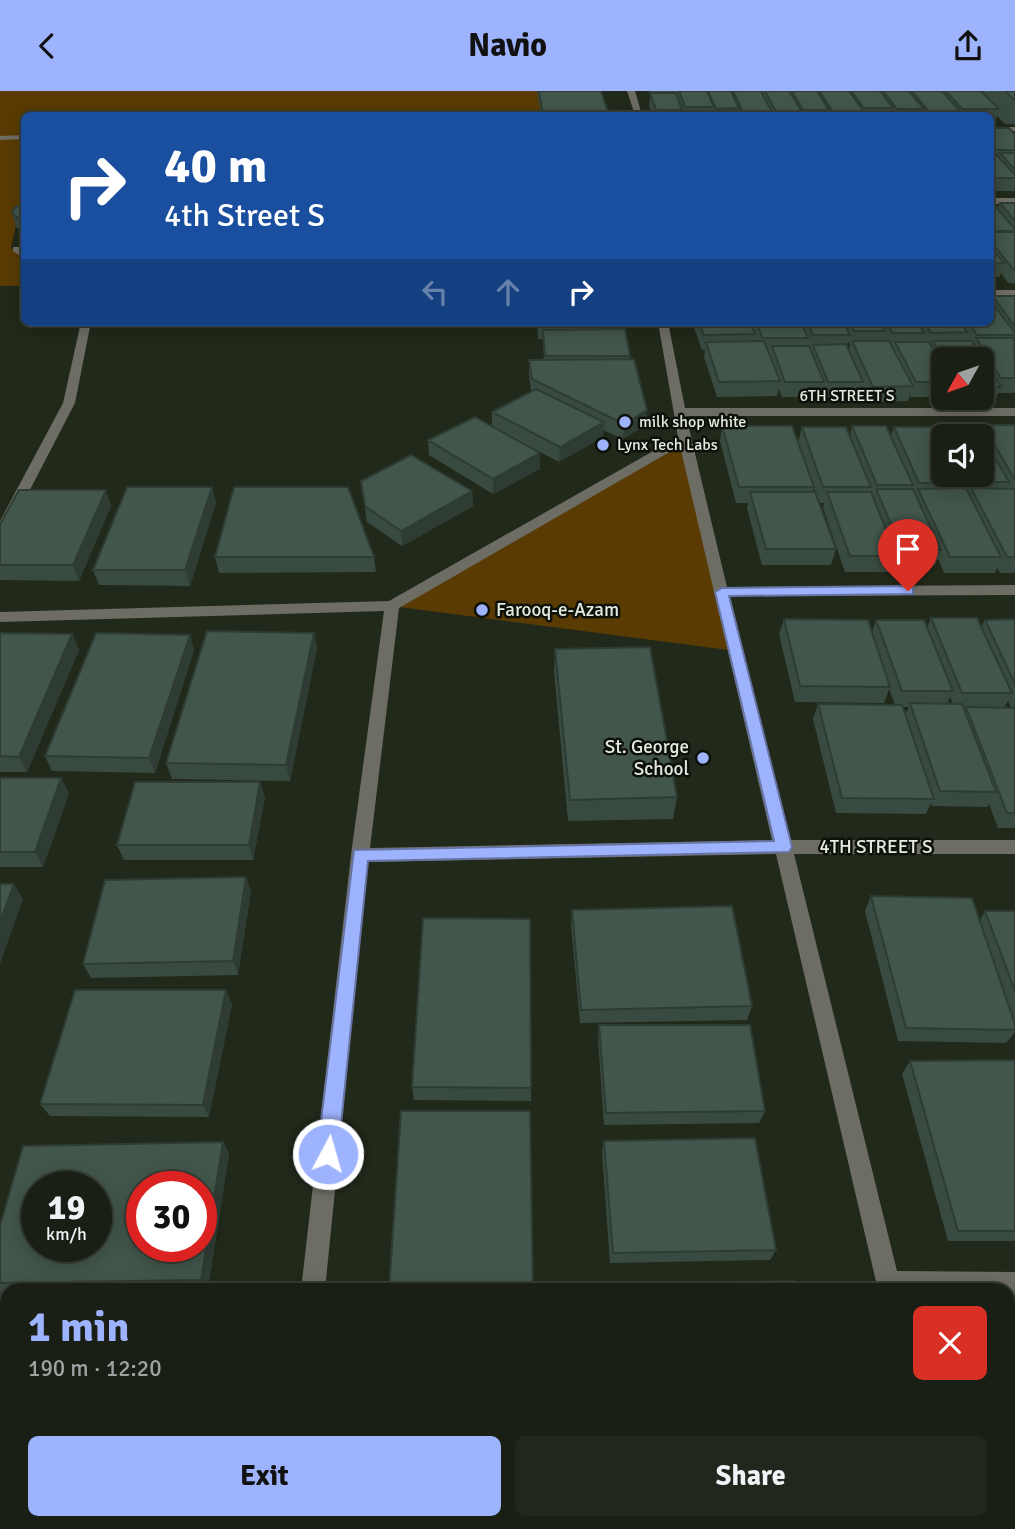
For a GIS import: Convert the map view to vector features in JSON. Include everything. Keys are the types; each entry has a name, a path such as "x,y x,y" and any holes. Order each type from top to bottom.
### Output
{"street":[{"path":"631,91 638,112"},
{"path":"994,129 1015,129"},
{"path":"0,138 21,137"},
{"path":"994,201 1015,201"},
{"path":"994,293 1015,293"},
{"path":"0,534 69,403 85,326"},
{"path":"664,326 684,438 888,1283"},
{"name":"6TH STREET S","path":"680,412 1015,412"},
{"path":"0,617 392,606 684,438"},
{"path":"722,592 1015,590"},
{"path":"314,1283 360,855 392,606"},
{"name":"4TH STREET S","path":"360,855 783,847 1015,846"}],"shaded area":[{"path":"0,91 543,91 546,112 21,112 21,219 17,220 11,248 21,258 21,286 0,286"},
{"path":"684,438 736,651 392,606"}],"building":[{"path":"539,91 601,91 608,112 542,112"},
{"path":"679,91 707,91 714,107 685,107"},
{"path":"708,91 731,91 739,108 716,109"},
{"path":"733,91 761,91 772,112 743,112"},
{"path":"765,91 789,91 802,112 776,112"},
{"path":"792,91 817,91 829,110 803,110"},
{"path":"819,91 849,91 864,112 833,112"},
{"path":"851,91 880,91 893,108 864,108"},
{"path":"883,91 909,91 924,109 897,109"},
{"path":"912,91 942,91 960,111 929,112"},
{"path":"946,91 981,91 999,109 962,109"},
{"path":"1005,91 1015,91 1015,99 1013,99"},
{"path":"650,93 676,93 682,110 656,110"},
{"path":"994,128 1009,128 1015,134 1015,150 994,150"},
{"path":"994,152 1015,175 1015,178 994,178"},
{"path":"1000,153 1015,153 1015,170"},
{"path":"1000,203 1015,203 1015,221"},
{"path":"21,205 21,221 12,213 15,207"},
{"path":"994,205 1015,229 994,231"},
{"path":"994,232 1015,232 1013,269 994,245"},
{"path":"994,251 1004,263 994,264"},
{"path":"994,296 1015,296 1015,327 994,297"},
{"path":"994,305 1015,333 1015,335 977,335 971,326 994,326"},
{"path":"701,326 752,326 755,334 704,335"},
{"path":"758,326 803,326 808,338 762,338"},
{"path":"810,326 846,326 850,335 813,335"},
{"path":"852,326 883,326 885,331 854,331"},
{"path":"889,326 920,326 924,333 892,333"},
{"path":"927,326 963,326 967,332 931,333"},
{"path":"625,329 630,356 545,356 543,330"},
{"path":"976,338 1014,338 1015,378 1001,378 994,367 994,347 982,347"},
{"path":"764,341 780,381 719,382 706,342"},
{"path":"852,341 889,341 913,386 873,387"},
{"path":"933,341 972,341 976,347 936,347"},
{"path":"895,342 929,342 932,347 931,382 916,382"},
{"path":"846,344 863,382 828,382 813,345"},
{"path":"772,346 809,346 824,382 785,382"},
{"path":"634,359 647,410 624,424 532,379 529,360"},
{"path":"994,376 1001,387 994,387"},
{"path":"536,389 604,422 560,447 492,412"},
{"path":"475,417 540,453 493,479 428,440"},
{"path":"994,425 1015,425 1015,480 994,444"},
{"path":"722,426 792,426 814,487 739,487"},
{"path":"852,426 886,426 913,485 877,485"},
{"path":"802,427 846,427 871,487 823,487"},
{"path":"894,427 931,427 931,483 919,483"},
{"path":"411,455 472,491 401,531 365,506 361,481"},
{"path":"994,456 1009,482 994,482"},
{"path":"127,487 212,487 185,570 93,570"},
{"path":"234,487 348,487 374,557 215,557"},
{"path":"966,488 1001,557 950,557 918,489"},
{"path":"971,488 1015,489 1015,557 1007,557"},
{"path":"876,489 913,489 941,550 902,550"},
{"path":"19,490 106,490 73,565 0,565 0,524"},
{"path":"750,492 815,492 836,549 766,549"},
{"path":"827,492 871,492 897,556 850,556"},
{"path":"931,618 977,618 1012,693 962,693"},
{"path":"784,619 868,620 890,687 800,686"},
{"path":"1015,619 1015,684 985,620"},
{"path":"876,620 924,620 953,691 902,691"},
{"path":"207,631 314,633 286,765 166,763"},
{"path":"0,633 72,634 19,757 0,756"},
{"path":"96,633 190,635 149,758 45,756"},
{"path":"650,647 677,797 570,800 555,649"},
{"path":"910,703 962,704 996,792 940,791"},
{"path":"818,704 902,705 934,799 842,798"},
{"path":"966,707 1015,708 1015,813 1007,813"},
{"path":"0,778 61,778 35,852 0,852"},
{"path":"135,782 260,782 249,845 117,845"},
{"path":"246,877 233,961 83,964 105,880"},
{"path":"0,884 14,884 0,922"},
{"path":"871,896 972,898 1015,1030 906,1028"},
{"path":"732,906 752,1006 581,1010 572,910"},
{"path":"985,911 1015,911 1015,991"},
{"path":"423,918 530,919 531,1088 412,1087"},
{"path":"75,990 226,990 203,1105 40,1104"},
{"path":"599,1025 750,1025 765,1111 606,1113"},
{"path":"1015,1060 1015,1231 958,1231 910,1061"},
{"path":"401,1111 530,1111 533,1283 389,1283"},
{"path":"755,1138 776,1250 613,1253 604,1141"},
{"path":"223,1142 217,1180 217,1171 126,1171 126,1262 204,1262 201,1280 0,1283 0,1226 23,1146"},
{"path":"794,1281 794,1283 677,1283"}],"place":[{"name":"milk shop white","path":"625,422"},
{"name":"Lynx Tech Labs","path":"603,445"},
{"name":"Farooq-e-Azam","path":"482,610"},
{"name":"St. George School","path":"703,758"}],"route":[{"path":"328,1154 360,855 783,847 722,592 908,591"}]}
